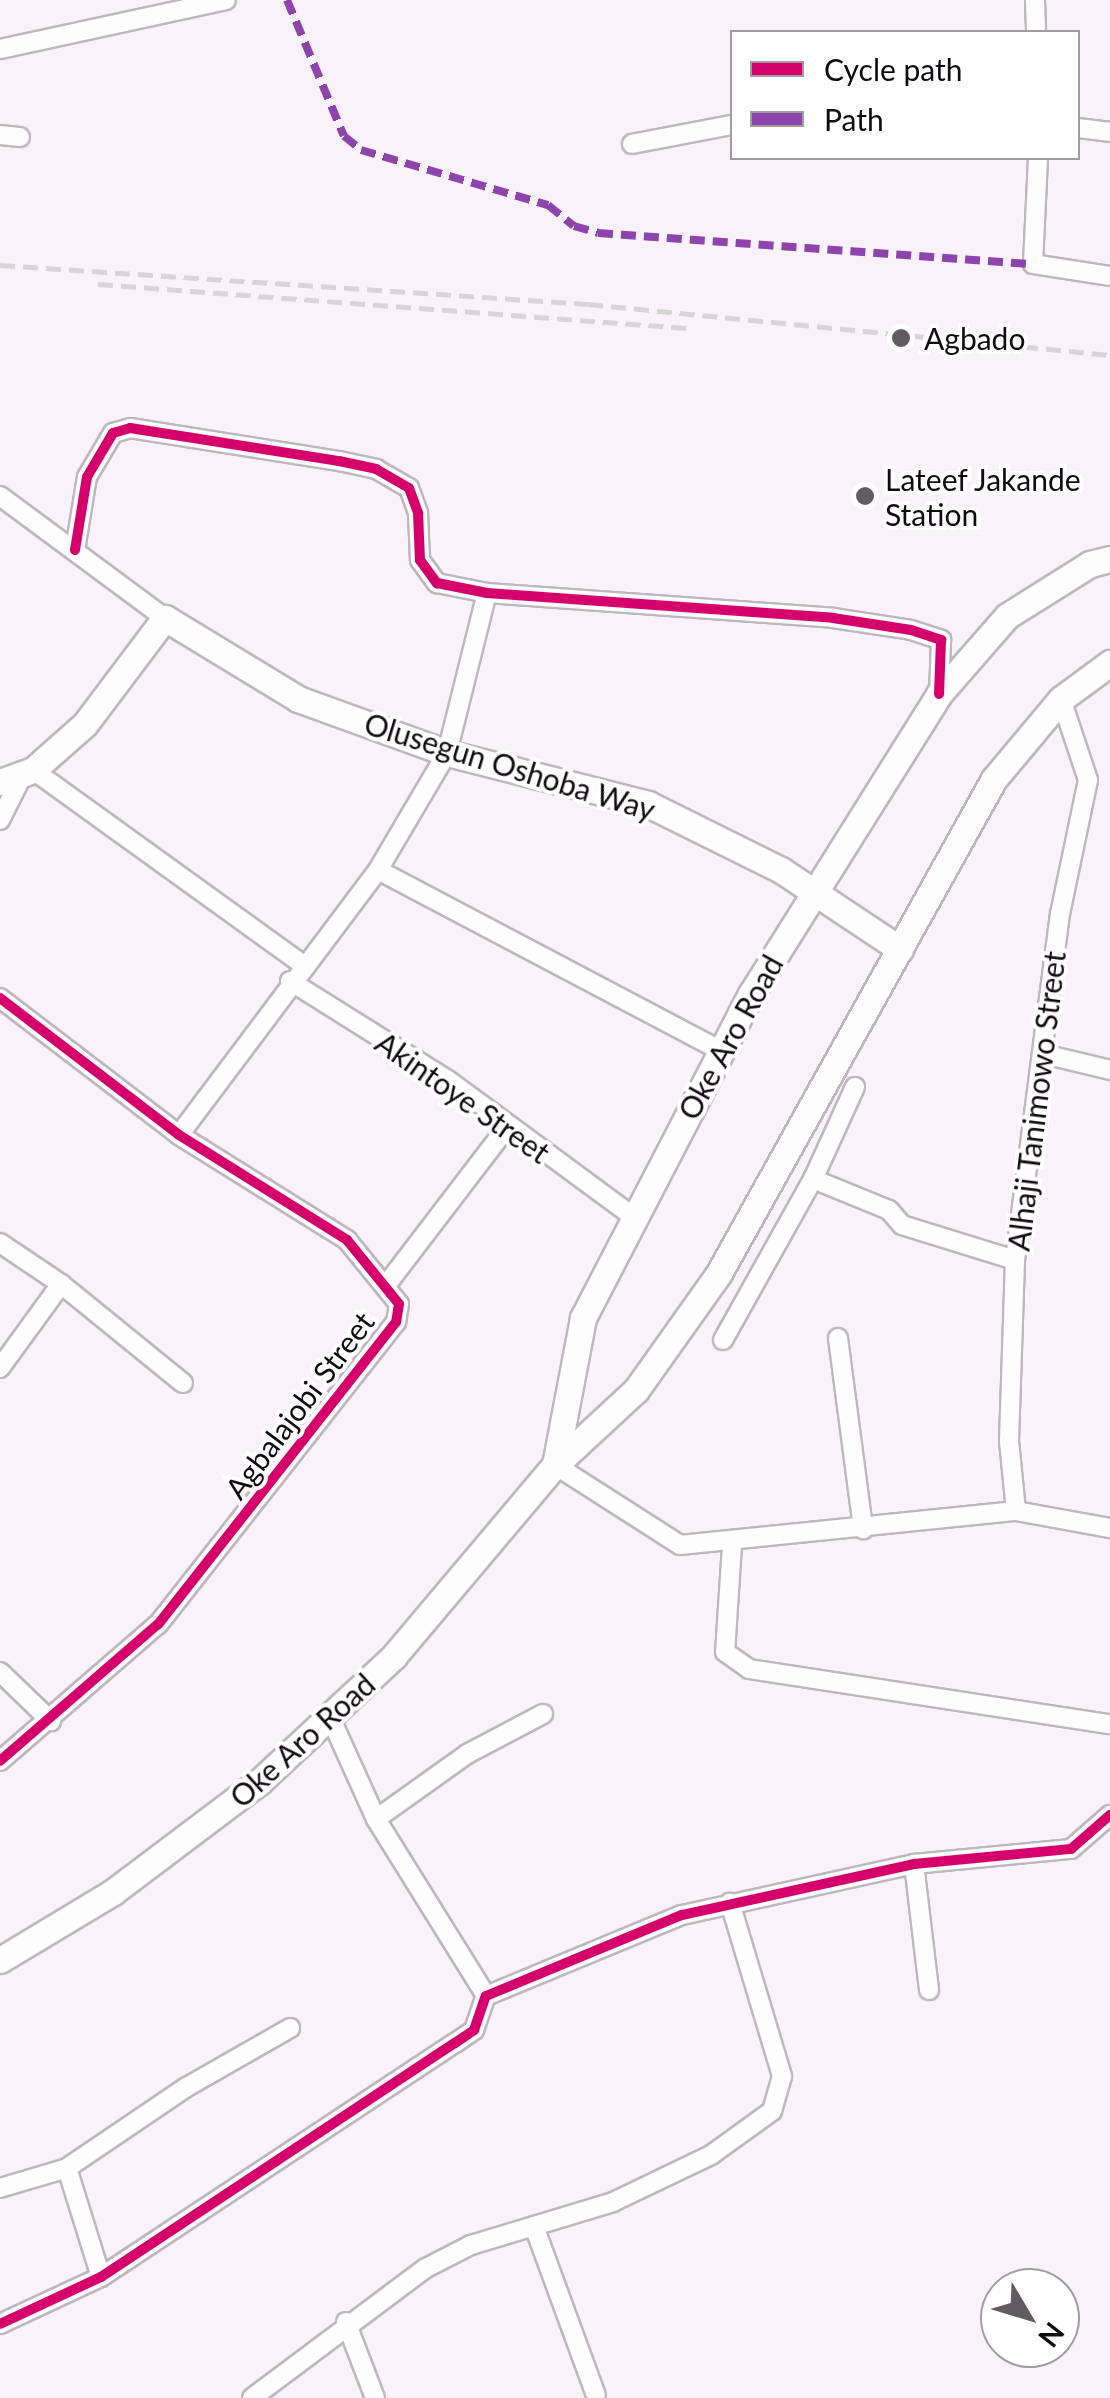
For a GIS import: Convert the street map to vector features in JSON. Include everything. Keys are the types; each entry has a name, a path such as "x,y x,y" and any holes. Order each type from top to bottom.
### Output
{"main road":[{"name":"Oke Aro Road","path":"556,1465 583,1318 719,1050 814,892 939,694 1006,616 1090,564 1110,559"},
{"name":"Olusegun Oshoba Way","path":"165,618 298,699 447,753 648,804 814,892 900,949"},
{"path":"19,775 85,724 165,618"},
{"name":"Oke Aro Road","path":"0,1960 178,1847 330,1718 440,1606 556,1465 636,1390 710,1287 994,779 1061,699 1110,663"}],"street":[{"path":"0,49 226,0"},
{"path":"1035,0 1036,30"},
{"path":"632,144 730,124"},
{"path":"1080,128 1110,132"},
{"path":"0,135 20,137"},
{"path":"1038,160 1032,264 1110,276"},
{"path":"75,550 88,477 100,446 130,428 376,469 409,488 418,513 420,560 438,583 487,594 833,618 911,630 941,640 939,694"},
{"path":"0,496 165,618"},
{"path":"179,1135 290,981 378,870 447,753 487,594"},
{"name":"Alhaji Tanimowo Street","path":"1016,1511 1009,1441 1015,1260 1060,914 1088,780 1085,755 1061,699"},
{"path":"0,820 19,775 303,965"},
{"path":"378,870 719,1050"},
{"name":"Akintoye Street","path":"290,981 448,1080 634,1218"},
{"name":"Agbalajobi Street","path":"0,998 179,1135 347,1240 387,1284 399,1304 396,1322 274,1482 139,1645 0,1761"},
{"path":"1044,1054 1110,1070"},
{"path":"723,1340 813,1179 855,1087"},
{"path":"387,1284 507,1127"},
{"path":"813,1179 889,1210 902,1226 1015,1260"},
{"path":"0,1244 61,1284 183,1384"},
{"path":"0,1368 61,1284"},
{"path":"838,1338 862,1529"},
{"path":"556,1465 680,1545 732,1544 1016,1511 1110,1528"},
{"path":"732,1544 726,1652 749,1668 1110,1724"},
{"path":"0,1672 51,1721"},
{"path":"376,1819 467,1754 542,1714"},
{"path":"330,1718 376,1819 486,1996"},
{"path":"0,2324 101,2277 474,2030 486,1996 682,1915 914,1864 1071,1849 1110,1815"},
{"path":"914,1864 929,1990"},
{"path":"252,2398 346,2322 426,2268 666,2178 772,2111 782,2076 730,1903"},
{"path":"0,2188 67,2168 185,2088 290,2028"},
{"path":"67,2168 101,2277"},
{"path":"534,2226 596,2396"},
{"path":"346,2322 376,2398"}],"railway":[{"path":"0,265 588,304 1110,355"},
{"path":"98,284 686,328"}],"marked path":[{"path":"287,0 344,136 361,150 548,205 574,226 598,233 1033,264"}],"cycle path":[{"path":"75,550 87,477 113,433 130,428 339,461 376,469 409,488 418,513 420,560 437,583 487,593 833,618 911,630 941,640 939,694"},
{"path":"0,998 179,1135 347,1240 399,1304 396,1322 158,1624 0,1761"},
{"path":"0,2324 101,2277 455,2043 474,2030 486,1996 682,1915 914,1864 1071,1849 1110,1815"}],"place":[{"name":"Agbado","path":"901,338"},
{"name":"Lateef Jakande Station","path":"865,496"}]}
